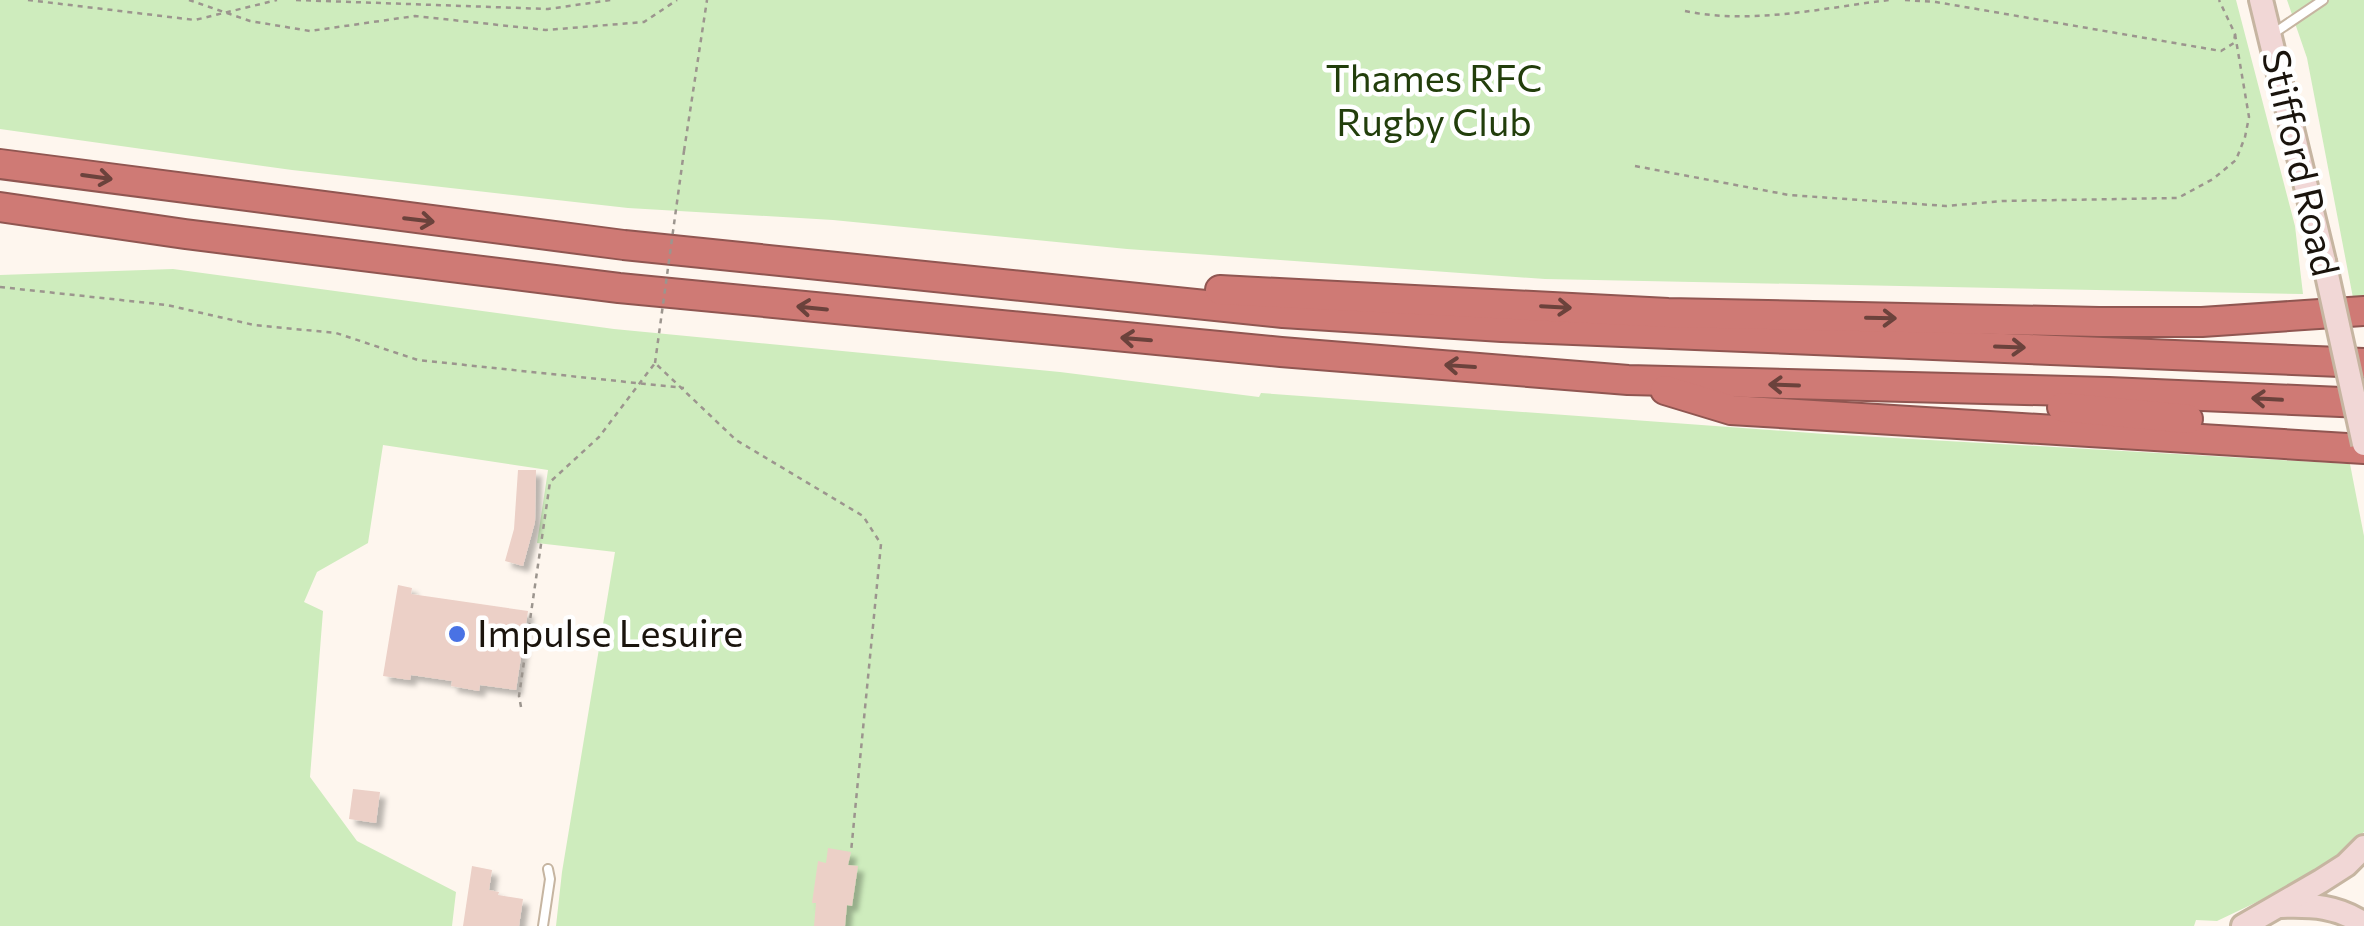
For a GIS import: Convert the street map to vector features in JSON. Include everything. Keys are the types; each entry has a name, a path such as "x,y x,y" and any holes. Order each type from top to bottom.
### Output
{"highway":[{"path":"0,164 586,240 1283,313 2364,363"},
{"path":"0,207 399,261 799,307 1280,352 1628,380 2364,403"},
{"path":"959,280 1284,292 1668,313 2202,322 2364,311"},
{"path":"2093,351 2364,328"},
{"path":"1628,380 1730,410 2364,446"},
{"path":"1882,388 2364,435"}],"main road":[{"name":"Stifford Road","path":"2261,0 2364,446"},
{"path":"2243,926 2346,865 2364,848"},
{"path":"2278,906 2320,905 2364,924"}],"lane":[{"path":"2270,36 2323,0"},
{"path":"543,926 548,870"}],"path":[{"path":"28,0 195,20 278,0"},
{"path":"189,0 250,22 310,31 415,16 546,30 644,22 677,0"},
{"path":"296,0 548,8 611,0"},
{"path":"521,707 519,696 550,482 599,438 655,363 707,0"},
{"path":"1684,11 1747,17 1889,0"},
{"path":"1905,0 1936,2 2214,51 2230,46 2235,34"},
{"path":"1635,166 1790,194 1946,206 2002,201 2178,198 2213,180 2236,160 2246,138 2247,100 2235,34 2219,0"},
{"path":"0,287 167,305 254,325 336,333 418,360 685,388"},
{"path":"655,363 736,440 863,516 882,544 851,852"}],"green space":[{"name":"Thames RFC Rugby Club","path":"0,0 2236,0 2295,226 2303,294 1545,279 1127,249 833,220 628,208 292,170 0,129"},
{"path":"2287,0 2364,0 2364,303 2354,303 2307,58"},
{"path":"173,269 614,329 1060,372 1259,397 1261,393 1825,434 2350,464 2364,536 2364,832 2322,871 2217,921 2196,920 2194,926 556,926 615,552 537,543 548,470 383,445 368,543 317,572 304,602 323,611 310,777 357,841 456,892 452,926 0,926 0,275"}],"building":[{"path":"518,470 536,470 535,522 523,566 505,561 514,529"},
{"name":"Impulse Lesuire","path":"398,585 412,588 411,594 528,611 516,690 480,685 479,691 451,686 452,681 411,675 410,680 383,676"},
{"path":"353,789 380,792 376,823 349,819"},
{"path":"828,848 851,852 848,865 858,866 845,926 814,926 816,903 812,903 818,861 826,863"},
{"path":"472,866 492,870 489,890 523,899 519,926 463,926"}],"place":[{"name":"Impulse Lesuire","path":"457,634"}]}
